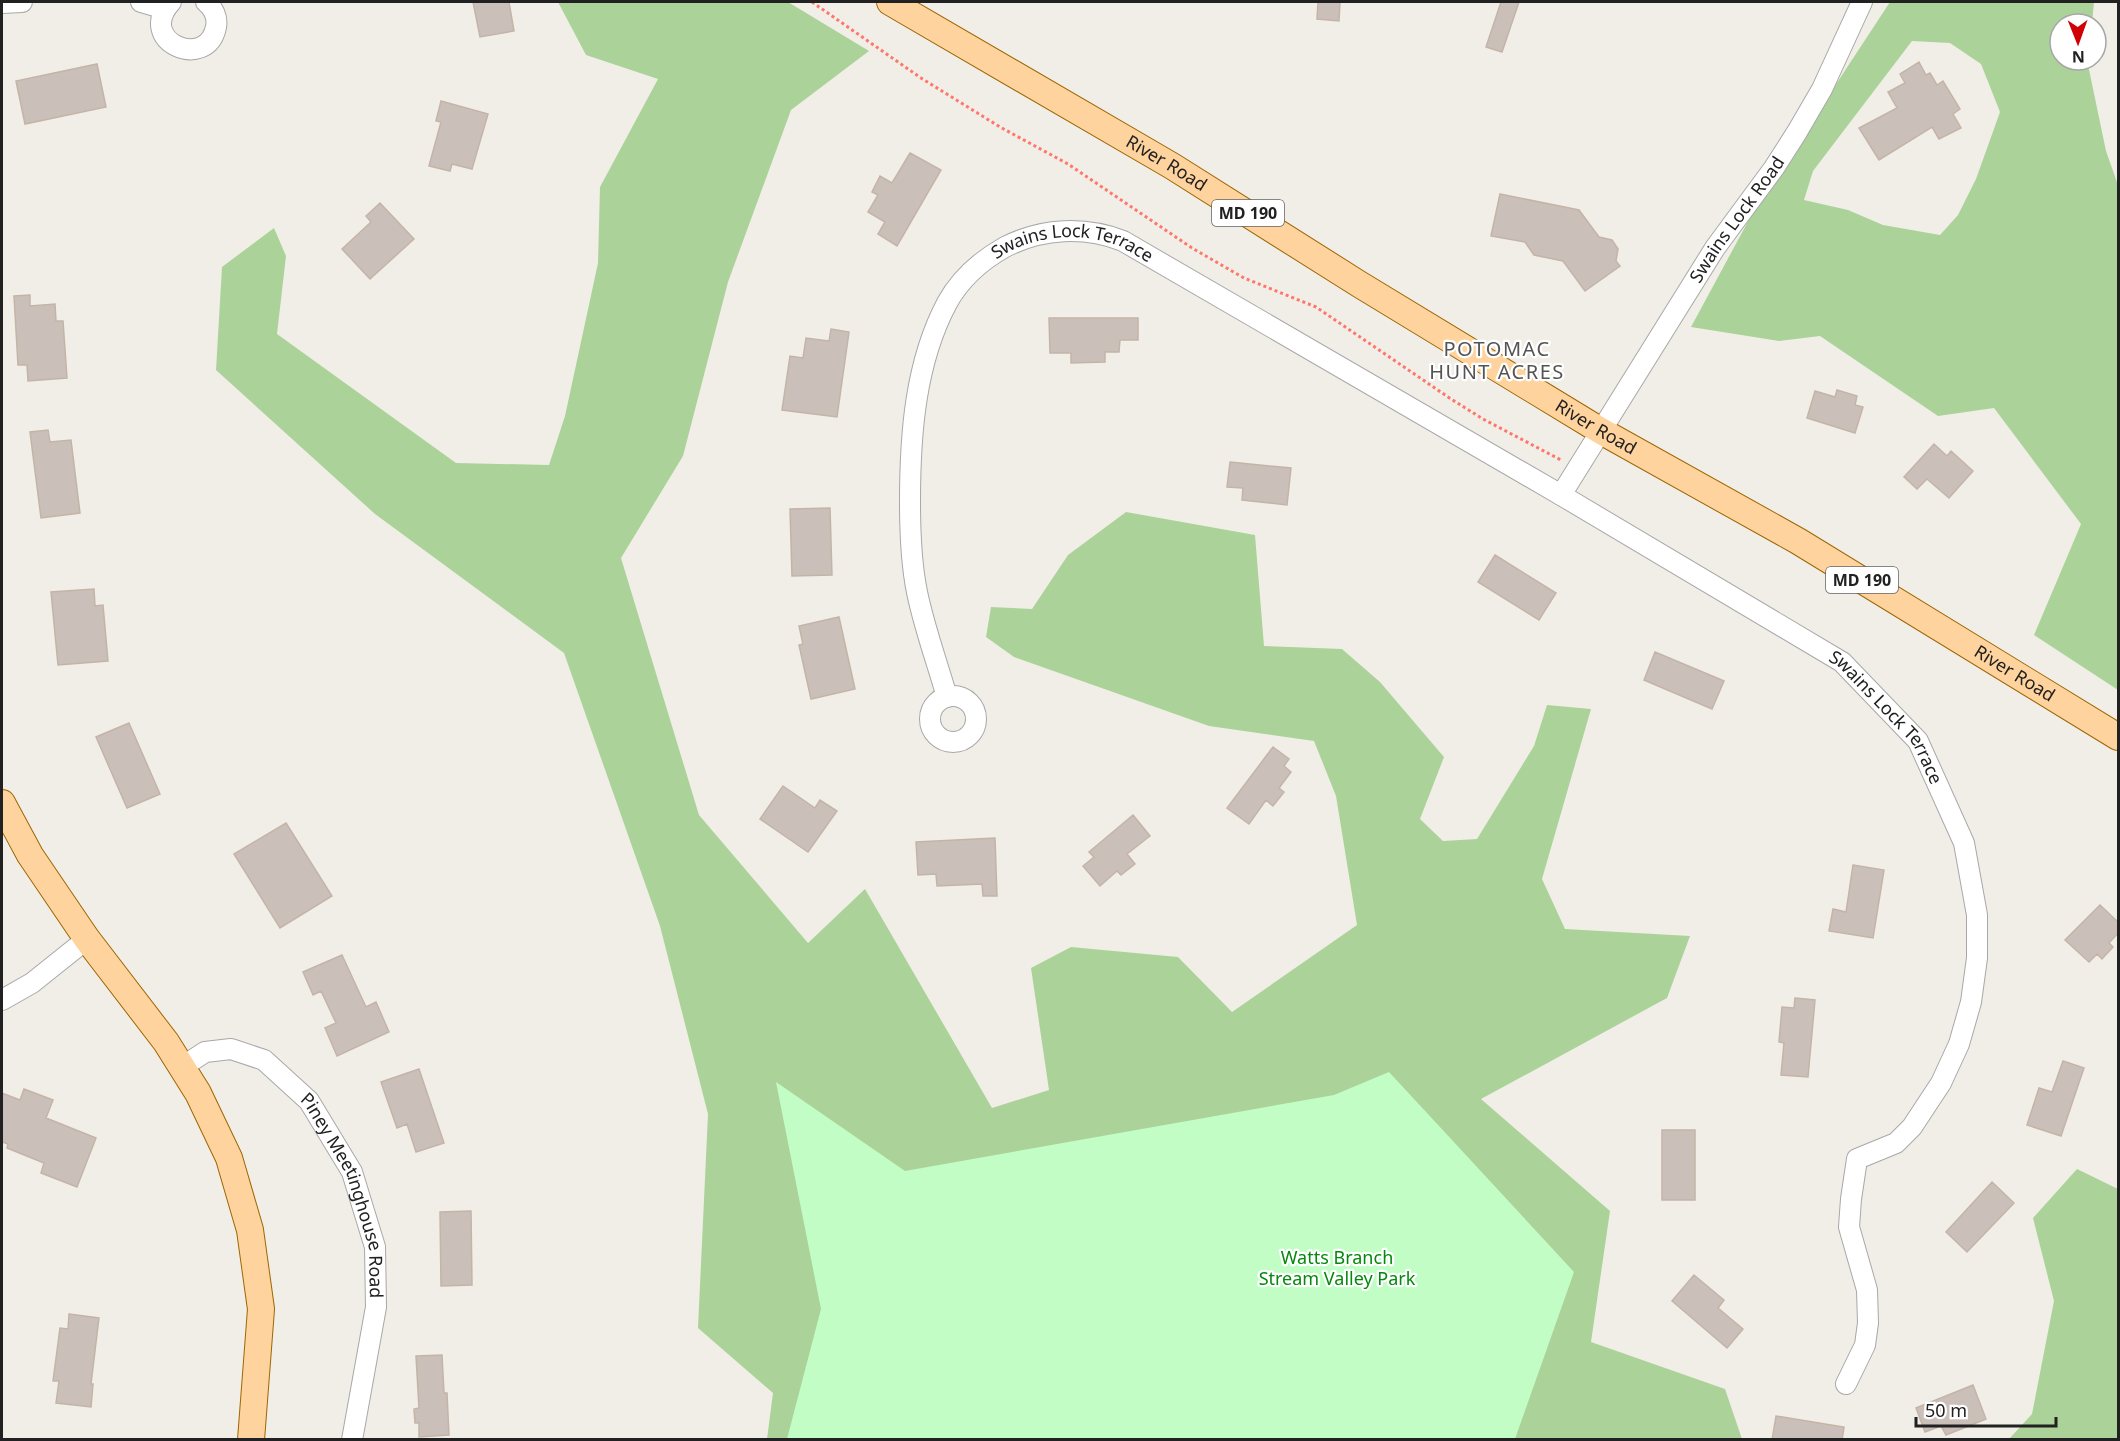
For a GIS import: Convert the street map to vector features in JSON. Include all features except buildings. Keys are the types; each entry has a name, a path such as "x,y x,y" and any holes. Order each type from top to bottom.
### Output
{"main road":[{"name":"River Road","path":"890,2 1172,166 1359,284 1601,431 1798,541 2118,737"},
{"path":"2,803 30,855 87,939 166,1042 182,1067 198,1093 229,1158 250,1230 261,1309 251,1440"}],"street":[{"path":"2,3 22,2"},
{"path":"141,2 168,5 162,18 165,36 179,48 188,50 206,44 216,28 214,11 206,2"},
{"name":"Swains Lock Road","path":"1601,431 1715,248 1774,168 1797,132 1822,89 1862,2"},
{"name":"Swains Lock Terrace","path":"947,697 916,592 910,533 910,446 919,384 933,331 948,301 969,273 990,255 1024,237 1056,232 1104,233 1123,241 1561,495 1842,662 1918,741 1964,843 1977,915 1977,958 1971,1002 1959,1044 1941,1083 1912,1127 1896,1143 1857,1159 1850,1227 1867,1290 1868,1323 1865,1345 1846,1384"},
{"path":"1561,495 1601,431"},
{"path":"2,1000 32,983 87,939"},
{"name":"Piney Meetinghouse Road","path":"182,1067 205,1052 231,1049 264,1060 309,1101 352,1172 375,1247 376,1306 352,1440"}],"path":[{"path":"812,2 921,78 999,127 1068,164 1192,248 1244,278 1316,307 1483,419 1576,469"}],"green space":[{"path":"558,2 788,2 869,51 791,110 728,282 683,456 621,558 699,815 808,943 865,889 992,1108 1049,1090 1031,968 1071,947 1178,957 1232,1012 1357,925 1336,796 1314,741 1209,726 1014,657 986,637 991,607 1032,609 1068,555 1126,512 1255,535 1264,646 1342,649 1380,682 1444,757 1420,819 1443,841 1477,839 1534,746 1547,705 1591,709 1542,879 1565,929 1690,936 1667,998 1481,1099 1610,1211 1591,1342 1725,1389 1742,1439 767,1439 773,1393 698,1328 708,1114 660,926 564,653 375,514 216,370 222,267 274,228 286,256 277,334 456,463 549,465 565,416 598,263 600,187 658,79 586,55"},
{"path":"1890,2 2094,2 2093,12 2048,12 2048,72 2090,72 2106,151 2118,185 2118,690 2034,635 2081,524 1994,408 1938,416 1820,336 1779,341 1691,327 1758,203","holes":["1912,41 1950,43 1981,64 2000,112 1976,179 1958,215 1940,235 1883,225 1848,210 1804,200 1813,171"]},
{"name":"Watts Branch Stream Valley Park","path":"1389,1072 1574,1272 1515,1439 787,1439 821,1309 776,1082 905,1171 1334,1095"},
{"path":"2077,1169 2118,1189 2118,1439 2009,1439 2032,1414 2054,1301 2033,1218"}],"district":[{"name":"POTOMAC HUNT ACRES","path":"1497,360"}]}
